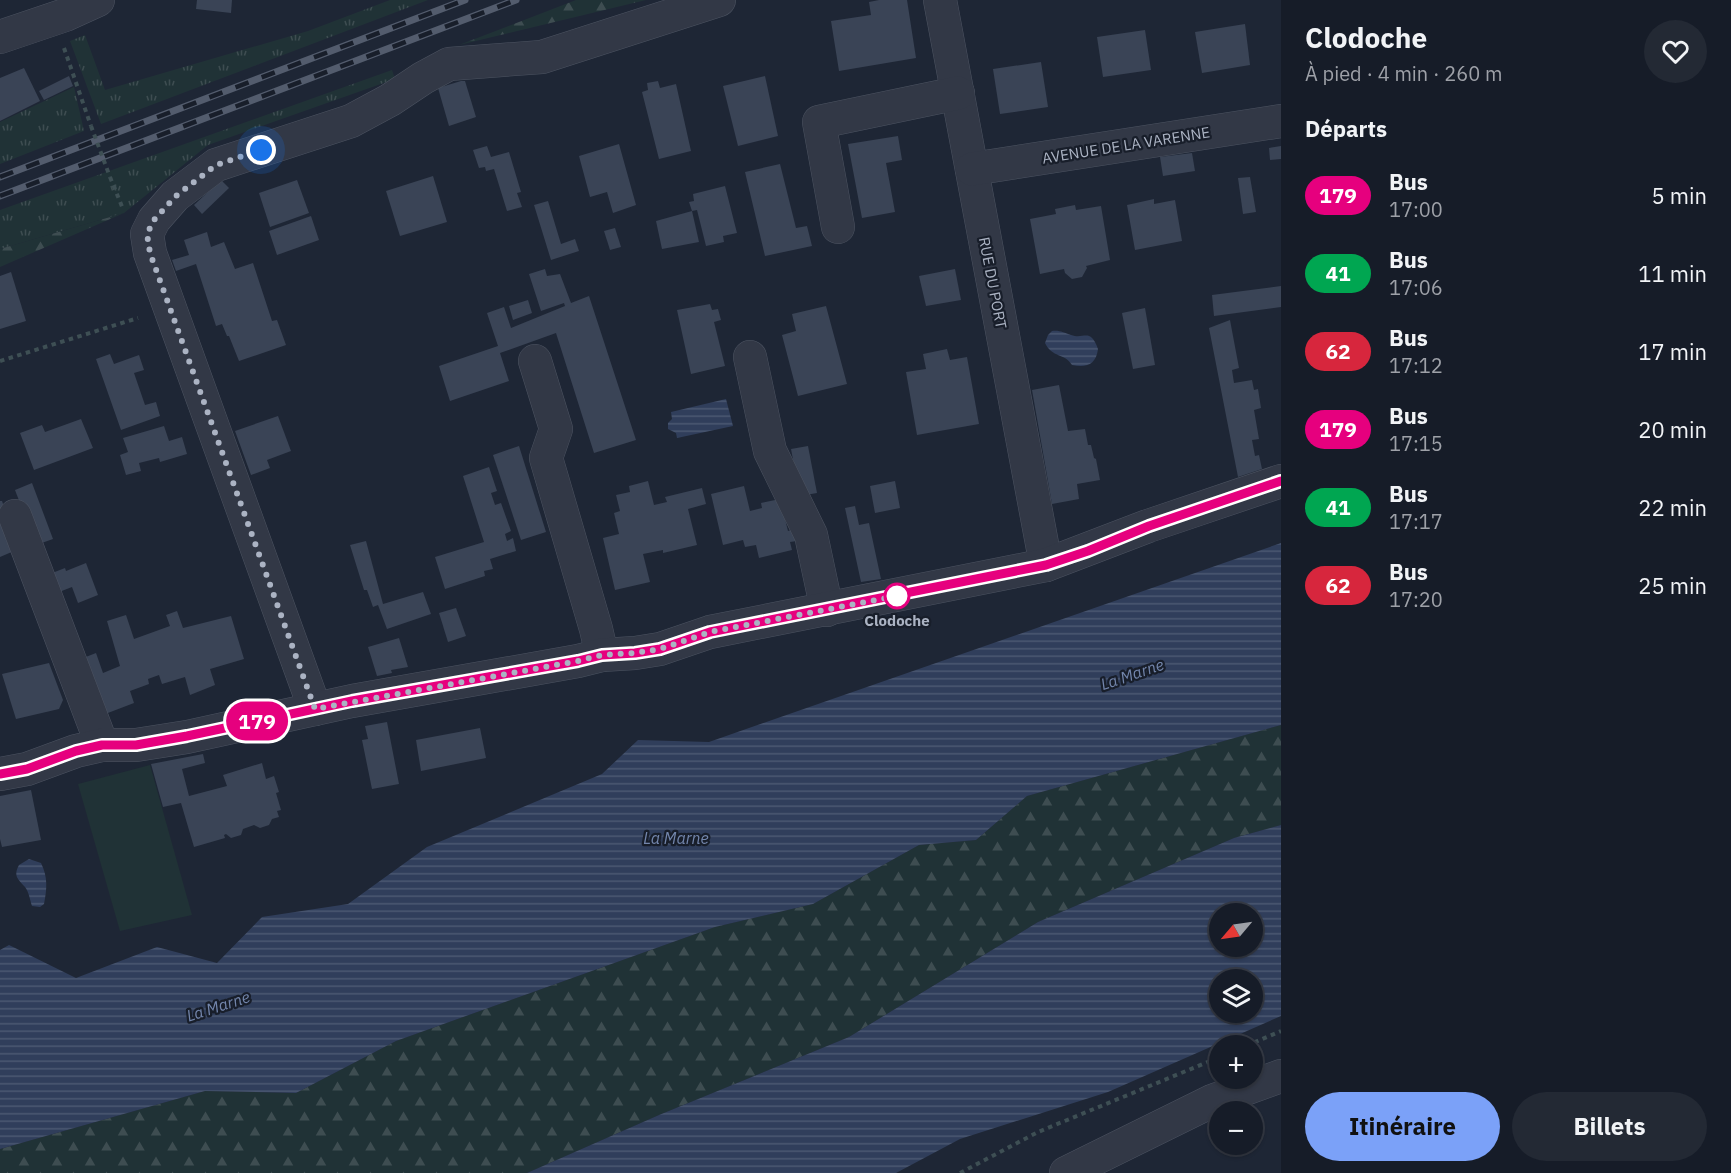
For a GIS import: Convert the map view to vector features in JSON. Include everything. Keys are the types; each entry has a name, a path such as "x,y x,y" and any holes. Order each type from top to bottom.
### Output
{"street":[{"path":"0,37 62,7 98,0"},
{"path":"315,709 150,253 147,234 154,220 176,196 216,165 351,121 449,64 542,57 719,0"},
{"name":"RUE DU PORT","path":"940,0 1046,565"},
{"path":"838,227 819,122 957,93"},
{"name":"AVENUE DE LA VARENNE","path":"972,169 1281,121"},
{"path":"750,357 770,451 812,535 827,610"},
{"path":"535,361 556,429 546,459 602,655"},
{"path":"0,774 27,769 76,751 102,745 136,745 602,655 660,649 710,632 1046,565 1149,526 1281,481"},
{"path":"15,516 102,745"},
{"path":"1066,1173 1212,1101 1281,1076"}],"path":[{"path":"76,82 110,177"},
{"path":"0,361 170,308"},
{"path":"1263,1039 1281,1031"},
{"path":"960,1173 1038,1132 1209,1061"}],"green space":[{"path":"390,0 428,0 101,124 70,41 85,35 105,90 308,31"},
{"path":"576,0 646,0 459,45"},
{"path":"392,70 395,79 208,145 124,213 0,249 0,210"},
{"path":"74,87 84,131 0,164 0,122"},
{"path":"124,213 0,267 0,249"},
{"path":"1281,725 1281,825 1234,838 1038,922 849,1037 659,1115 527,1173 0,1173 0,1149 205,1091 296,1093 396,1041 715,927 813,904 919,845 976,840 1027,796"},
{"path":"150,765 192,915 120,931 78,784"}],"water":[{"path":"1052,331 1092,338 1098,349 1093,362 1082,366 1072,365 1051,351 1045,343"},
{"path":"726,399 733,426 677,438 676,433 668,429 668,423 672,419 671,412"},
{"name":"La Marne","path":"1281,543 1281,725 1027,796 976,840 919,845 813,904 715,927 396,1041 296,1093 205,1091 0,1149 0,950 9,945 76,978 157,947 217,963 262,917 348,904 427,847 602,774 638,740 709,742"},
{"path":"1281,825 1281,1016 1238,1035 1209,1035 1209,1048 1108,1092 960,1139 896,1173 527,1173 659,1115 849,1037 1038,922 1234,838"},
{"path":"29,859 41,863 45,873 46,893 44,904 40,907 32,906 28,891 16,875 19,865"}],"building":[{"path":"197,0 232,0 231,13 196,9"},
{"path":"907,0 916,58 839,71 831,21 871,15 869,2"},
{"path":"1245,24 1250,65 1202,73 1195,32"},
{"path":"1145,30 1151,70 1103,77 1097,37"},
{"path":"1041,62 1048,107 1000,114 993,69"},
{"path":"24,68 40,101 0,121 0,78"},
{"path":"69,76 73,86 44,100 39,91"},
{"path":"765,76 778,136 738,146 723,86"},
{"path":"465,81 476,117 449,126 438,88"},
{"path":"658,81 660,88 676,84 691,151 659,159 642,92 648,90 647,83"},
{"path":"898,136 902,160 886,163 895,212 862,218 848,144"},
{"path":"619,144 636,205 613,213 607,192 590,197 579,156"},
{"path":"487,146 491,157 509,152 521,192 517,193 522,207 507,211 494,169 486,171 485,167 479,168 473,150"},
{"path":"1281,146 1281,159 1270,160 1269,148"},
{"path":"1192,153 1195,171 1163,176 1160,157"},
{"path":"780,164 796,228 807,226 812,246 765,256 745,172"},
{"path":"433,176 447,222 400,236 386,191"},
{"path":"1250,177 1256,212 1243,214 1238,178"},
{"path":"221,180 229,188 202,214 194,205"},
{"path":"297,180 309,213 270,227 259,193"},
{"path":"725,186 737,233 723,236 724,242 706,246 697,210 692,211 689,202 694,201 693,194"},
{"path":"1154,199 1154,204 1175,200 1182,241 1135,250 1127,205"},
{"path":"548,201 561,244 575,239 579,251 551,260 534,205"},
{"path":"1075,205 1076,210 1101,206 1110,260 1086,266 1082,277 1072,279 1064,269 1040,274 1030,219 1056,214 1055,209"},
{"path":"692,211 699,242 662,249 656,221"},
{"path":"311,216 319,240 277,255 269,231"},
{"path":"615,228 621,247 610,250 604,231"},
{"path":"207,232 211,247 224,242 235,269 253,263 272,321 277,320 286,345 239,361 222,324 216,326 196,264 176,271 172,260 189,255 184,240"},
{"path":"545,269 547,276 560,274 571,303 589,296 636,440 594,453 556,333 500,353 509,381 450,401 439,366 498,346 487,313 504,307 511,328 565,306 564,303 541,311 529,274"},
{"path":"955,269 961,300 926,306 919,276"},
{"path":"11,272 26,321 0,329 0,276"},
{"path":"1281,286 1281,307 1214,316 1212,295"},
{"path":"528,300 532,313 513,320 509,306"},
{"path":"710,304 712,310 718,309 721,320 714,322 725,366 691,374 677,310"},
{"path":"826,306 847,384 798,396 782,335 796,331 792,314"},
{"path":"1145,308 1155,365 1133,369 1122,313"},
{"path":"1230,320 1239,368 1232,370 1234,383 1252,380 1254,390 1258,389 1261,408 1254,410 1259,439 1252,440 1255,456 1259,455 1262,469 1238,477 1209,328"},
{"path":"947,349 950,360 967,357 979,424 917,435 906,372 926,369 923,354"},
{"path":"110,354 114,364 139,355 144,370 134,373 145,405 156,402 160,416 121,430 96,359"},
{"path":"1059,385 1068,431 1085,429 1088,445 1091,445 1096,459 1100,480 1077,484 1079,499 1052,504 1032,390"},
{"path":"278,416 291,451 267,460 270,468 251,475 235,431"},
{"path":"81,419 93,448 34,470 20,433 42,425 45,432"},
{"path":"164,426 169,441 182,437 187,454 160,462 159,458 139,463 141,471 126,475 120,455 128,452 123,438"},
{"path":"519,446 546,532 521,540 493,455"},
{"path":"808,446 817,493 800,496 791,449"},
{"path":"489,467 497,491 491,493 495,505 501,503 511,531 505,534 507,541 513,538 516,551 490,559 493,569 484,571 485,576 445,589 435,557 484,542 463,476"},
{"path":"648,481 654,505 667,502 665,497 702,488 706,504 688,509 697,545 663,553 663,550 643,554 650,582 615,590 603,538 619,534 614,513 620,511 616,495 630,492 629,486"},
{"path":"895,481 900,508 875,513 870,486"},
{"path":"32,483 53,539 36,545 15,490"},
{"path":"744,486 750,511 762,508 761,503 780,499 788,531 794,529 797,541 790,542 792,550 759,558 756,545 745,547 743,540 723,545 711,494"},
{"path":"0,501 2,501 16,541 14,551 0,557"},
{"path":"855,506 859,525 869,523 881,579 861,582 845,508"},
{"path":"366,541 383,604 423,592 431,614 387,629 378,605 373,607 367,590 364,590 350,545"},
{"path":"86,563 98,595 78,603 72,587 54,594 47,575"},
{"path":"456,608 466,636 448,642 439,613"},
{"path":"177,611 183,628 231,616 244,659 210,669 215,685 190,695 185,677 162,684 159,675 148,679 149,684 130,691 134,703 100,716 78,660 96,653 103,673 120,666 107,621 126,615 134,639 170,626 166,615"},
{"path":"399,638 408,667 391,670 392,673 377,676 368,647"},
{"path":"49,663 63,700 59,709 16,719 2,674"},
{"path":"387,722 399,784 372,789 362,740 368,739 365,726"},
{"path":"480,728 486,758 421,771 416,740"},
{"path":"203,754 205,763 182,769 189,796 227,786 223,775 262,763 266,779 274,776 279,792 276,793 281,810 277,811 279,817 272,819 269,825 260,828 254,825 243,829 241,835 231,838 226,834 225,838 194,847 181,803 163,807 151,764"},
{"path":"31,790 41,840 2,847 0,796"}],"railway":[{"path":"0,177 465,0"},
{"path":"0,196 516,0"}],"bus line":[{"name":"179","path":"0,774 27,769 76,751 102,745 136,745 170,740 352,701 602,655 660,649 710,632 1046,565 1149,526 1281,481"}],"place":[{"name":"Clodoche","path":"897,596"}],"route":[{"path":"261,150 216,165 176,196 154,220 147,234 150,253 315,709 602,655 660,649 710,632 897,596"}]}
